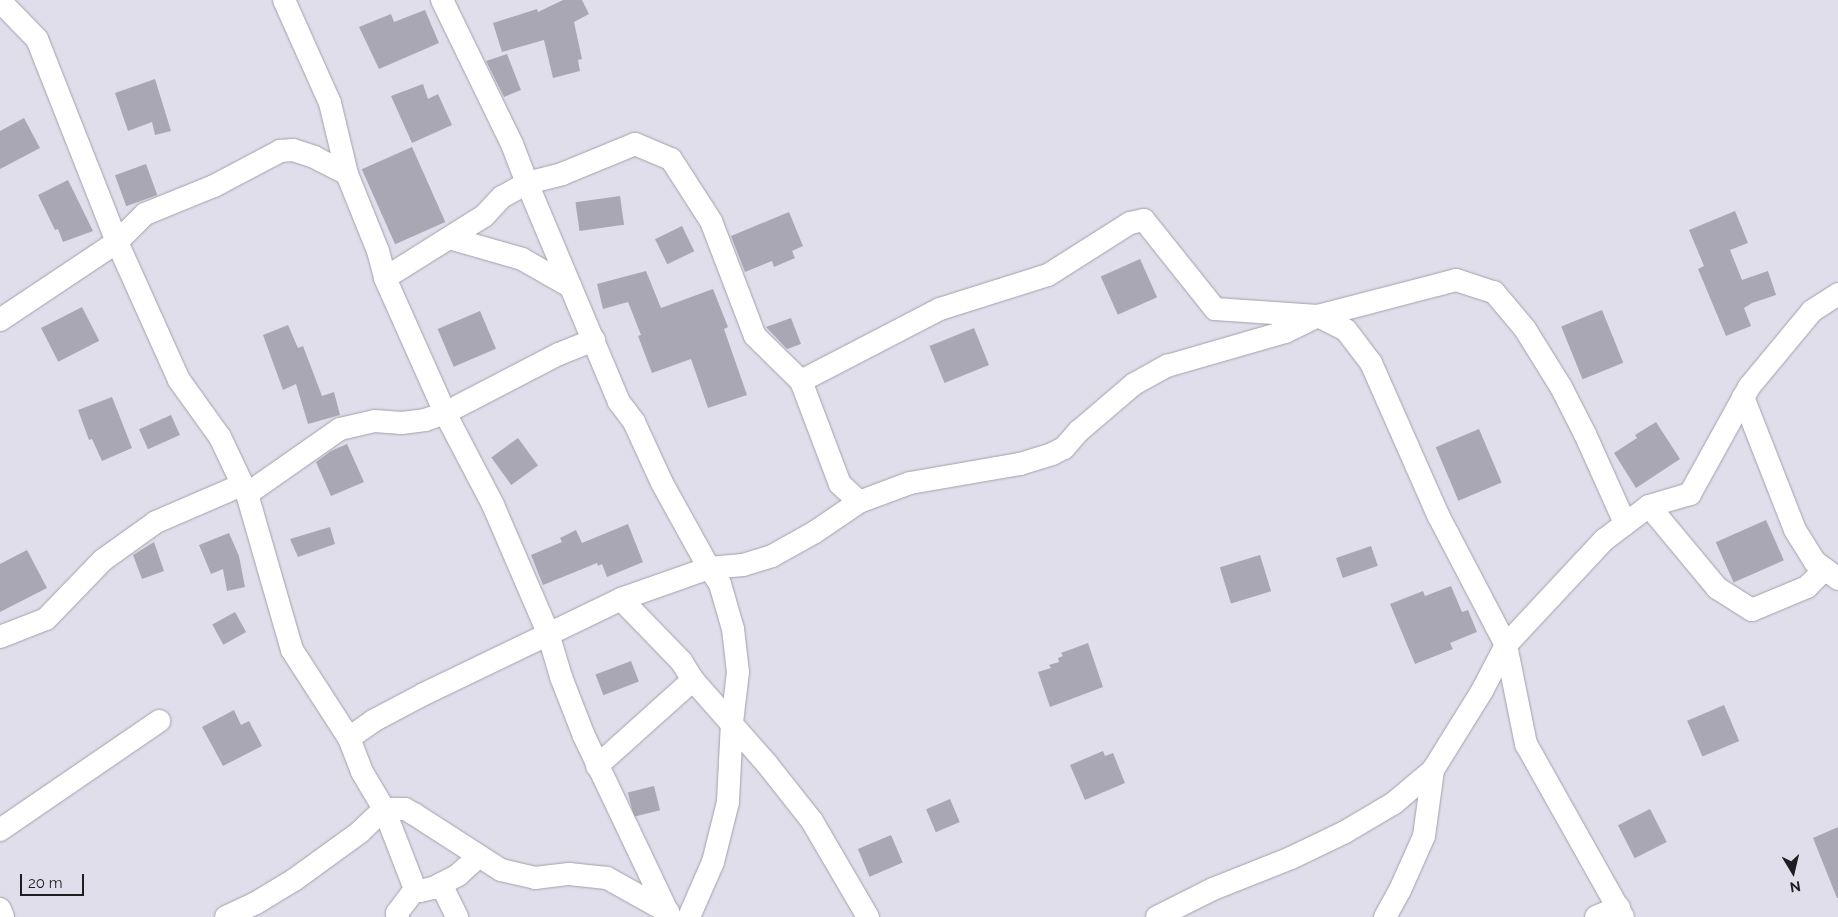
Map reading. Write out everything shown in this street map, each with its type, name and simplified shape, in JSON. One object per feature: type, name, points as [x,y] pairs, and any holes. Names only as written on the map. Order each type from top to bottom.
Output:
[{"type":"street","points":[[284,0],[330,103],[347,174],[378,252],[385,278],[445,413],[493,505],[548,633],[560,677],[597,766],[675,915]]},
{"type":"street","points":[[442,0],[512,144],[560,267],[572,288],[619,402],[634,422],[662,483],[709,568],[720,584],[733,629],[738,672],[732,722],[728,802],[713,862],[675,915]]},
{"type":"street","points":[[0,1],[37,39],[117,242],[179,380],[220,437],[244,490],[292,650],[349,738],[362,772],[384,809],[402,851],[415,890]]},
{"type":"street","points":[[385,278],[484,216],[502,198],[526,183],[562,174],[635,144],[671,159],[710,221],[755,336],[801,381],[840,484],[859,502]]},
{"type":"street","points":[[0,320],[117,242],[145,214],[214,186],[280,151],[293,150],[314,157],[347,174]]},
{"type":"street","points":[[801,381],[940,309],[1048,274],[1130,222],[1144,220],[1215,309],[1318,316],[1346,330],[1371,363],[1438,515],[1506,645],[1526,744],[1621,912],[1596,917]]},
{"type":"street","points":[[448,238],[522,259],[572,288]]},
{"type":"street","points":[[349,738],[373,720],[621,599],[709,568],[743,565],[772,556],[815,532],[859,502],[910,483],[1020,464],[1052,454],[1064,448],[1078,431],[1134,384],[1167,366],[1286,332],[1318,316],[1456,280],[1494,292],[1525,329],[1586,434],[1625,523]]},
{"type":"street","points":[[1157,917],[1212,889],[1290,858],[1345,832],[1394,803],[1433,770],[1482,691],[1506,645],[1604,540],[1649,506],[1690,494],[1749,387],[1812,311],[1838,294]]},
{"type":"street","points":[[0,637],[46,619],[103,560],[156,522],[244,490],[340,429],[374,421],[402,423],[425,420],[445,413],[559,354],[594,340]]},
{"type":"street","points":[[1649,506],[1717,588],[1752,610],[1807,587],[1831,574],[1815,562],[1795,530],[1743,397]]},
{"type":"street","points":[[621,599],[681,661],[693,680],[732,722],[812,821],[866,916]]},
{"type":"street","points":[[597,766],[693,680]]},
{"type":"street","points":[[0,830],[159,721]]},
{"type":"street","points":[[1386,917],[1424,836],[1433,770]]},
{"type":"street","points":[[226,917],[256,903],[294,880],[360,832],[384,809],[405,810],[414,814],[478,857],[501,870],[535,878],[569,874],[608,878],[675,915]]},
{"type":"street","points":[[415,890],[420,891],[441,884],[458,875],[478,857]]},
{"type":"street","points":[[441,884],[457,917]]},
{"type":"street","points":[[398,917],[397,913],[415,890]]},
{"type":"street","points":[[0,909],[3,917]]},
{"type":"building","points":[[563,0],[582,0],[589,14],[574,22],[582,59],[578,60],[580,71],[553,78],[544,40],[502,52],[493,23],[537,9],[538,12]]},
{"type":"building","points":[[425,10],[439,43],[379,69],[359,27],[391,14],[394,22]]},
{"type":"building","points":[[507,54],[521,90],[504,97],[486,61]]},
{"type":"building","points":[[155,79],[171,131],[155,135],[152,122],[128,131],[115,93]]},
{"type":"building","points":[[423,84],[428,99],[438,94],[452,125],[412,143],[391,96]]},
{"type":"building","points":[[24,118],[40,148],[0,169],[0,131]]},
{"type":"building","points":[[412,147],[445,222],[395,244],[362,169]]},
{"type":"building","points":[[146,164],[157,195],[126,206],[115,175]]},
{"type":"building","points":[[68,180],[93,231],[63,242],[58,229],[55,230],[38,195]]},
{"type":"building","points":[[620,196],[624,225],[579,231],[575,202]]},
{"type":"building","points":[[1735,211],[1748,243],[1730,250],[1742,280],[1768,271],[1776,295],[1752,303],[1744,308],[1751,326],[1726,336],[1698,269],[1704,266],[1689,230]]},
{"type":"building","points":[[789,212],[803,246],[792,251],[795,258],[774,267],[772,261],[745,272],[731,236]]},
{"type":"building","points":[[682,226],[694,251],[667,264],[655,239]]},
{"type":"building","points":[[1140,259],[1157,297],[1118,315],[1101,276]]},
{"type":"building","points":[[646,271],[661,308],[713,289],[728,327],[724,329],[747,395],[708,408],[691,359],[652,373],[638,336],[641,335],[628,302],[603,309],[597,284]]},
{"type":"building","points":[[82,307],[99,341],[58,362],[41,328]]},
{"type":"building","points":[[1602,310],[1623,363],[1583,379],[1561,326]]},
{"type":"building","points":[[480,311],[496,349],[454,367],[438,329]]},
{"type":"building","points":[[791,318],[801,344],[787,349],[766,327]]},
{"type":"building","points":[[288,325],[298,348],[303,346],[322,396],[334,392],[340,415],[308,424],[296,384],[283,390],[263,335]]},
{"type":"building","points":[[974,328],[989,365],[944,383],[929,346]]},
{"type":"building","points":[[112,397],[132,448],[102,461],[92,439],[89,440],[78,410]]},
{"type":"building","points":[[171,415],[180,435],[148,449],[139,429]]},
{"type":"building","points":[[1656,422],[1680,459],[1636,488],[1614,453],[1637,438],[1635,435]]},
{"type":"building","points":[[1479,429],[1502,482],[1458,501],[1436,447]]},
{"type":"building","points":[[518,438],[538,466],[511,485],[491,457]]},
{"type":"building","points":[[347,444],[364,482],[331,496],[316,462],[331,451]]},
{"type":"building","points":[[1766,520],[1784,560],[1734,583],[1716,542]]},
{"type":"building","points":[[628,524],[643,562],[607,577],[602,564],[598,566],[597,563],[543,585],[531,555],[562,542],[560,538],[576,530],[582,543]]},
{"type":"building","points":[[330,527],[335,544],[298,557],[290,539]]},
{"type":"building","points":[[229,533],[239,556],[245,587],[227,591],[223,569],[211,574],[199,545]]},
{"type":"building","points":[[154,542],[164,571],[142,579],[133,555]]},
{"type":"building","points":[[1371,546],[1378,566],[1343,578],[1336,558]]},
{"type":"building","points":[[27,550],[47,588],[0,612],[0,564]]},
{"type":"building","points":[[1260,555],[1271,591],[1231,604],[1220,567]]},
{"type":"building","points":[[1451,586],[1462,612],[1468,610],[1477,632],[1450,643],[1453,649],[1415,664],[1390,604],[1423,591],[1425,596]]},
{"type":"building","points":[[235,612],[246,632],[223,645],[212,625]]},
{"type":"building","points":[[1088,643],[1103,687],[1050,707],[1038,672],[1051,668],[1049,665],[1059,662],[1058,658],[1063,656],[1061,653]]},
{"type":"building","points":[[631,661],[639,682],[603,695],[596,675]]},
{"type":"building","points":[[1724,705],[1739,741],[1702,757],[1687,721]]},
{"type":"building","points":[[234,710],[241,725],[249,721],[262,746],[223,766],[202,727]]},
{"type":"building","points":[[1103,751],[1105,756],[1113,753],[1125,783],[1085,800],[1070,765]]},
{"type":"building","points":[[654,786],[660,810],[634,817],[628,793]]},
{"type":"building","points":[[950,799],[960,822],[936,832],[926,809]]},
{"type":"building","points":[[1650,809],[1667,842],[1635,858],[1618,825]]},
{"type":"building","points":[[1838,827],[1838,898],[1837,898],[1813,838]]},
{"type":"building","points":[[891,835],[903,863],[870,877],[858,849]]}]
